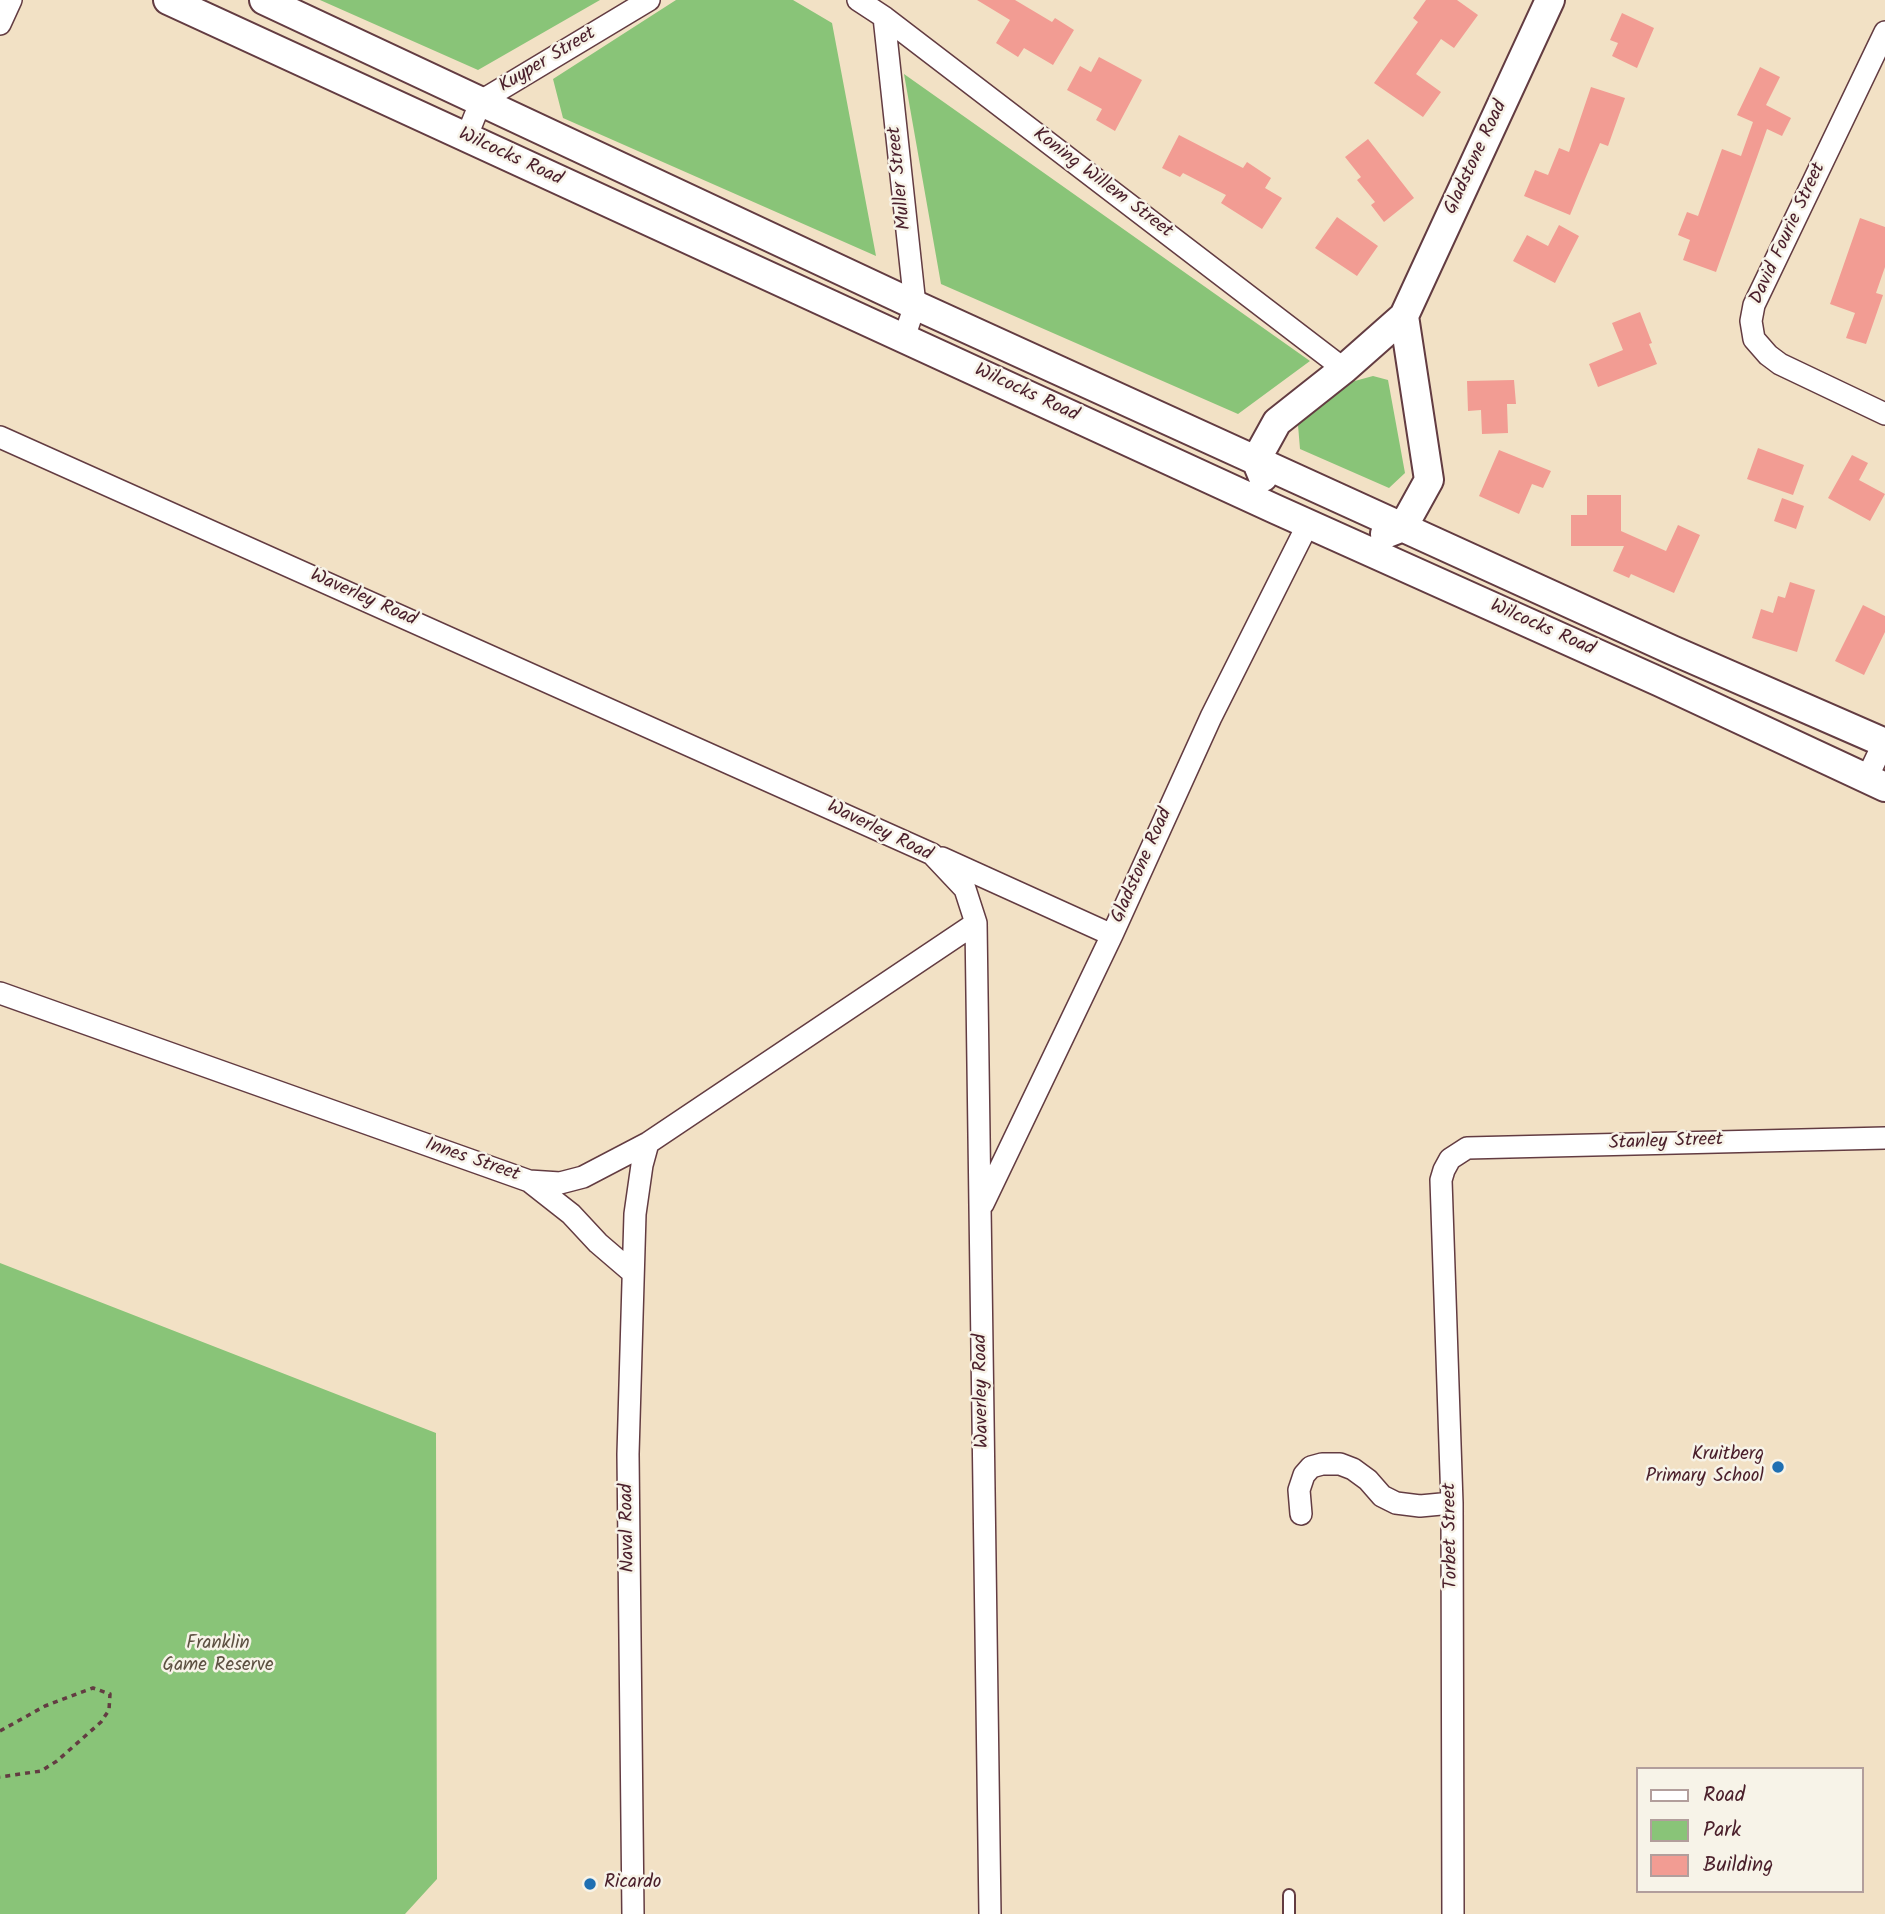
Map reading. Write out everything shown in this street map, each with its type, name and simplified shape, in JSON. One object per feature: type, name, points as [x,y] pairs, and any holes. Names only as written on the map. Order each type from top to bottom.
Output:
[{"type":"street","points":[[0,23],[11,0]]},
{"type":"street","name":"Wilcocks Road","points":[[168,0],[1876,782]]},
{"type":"street","name":"Wilcocks Road","points":[[264,0],[915,304],[1672,650],[1884,742]]},
{"type":"street","name":"Kuyper Street","points":[[466,138],[481,101],[649,0]]},
{"type":"street","name":"Koning Willem Street","points":[[858,0],[884,17],[1344,369]]},
{"type":"street","name":"Gladstone Road","points":[[1256,460],[1277,422],[1344,369],[1404,316],[1550,0]]},
{"type":"street","name":"Muller Street","points":[[884,17],[915,304],[904,338]]},
{"type":"street","name":"David Fourie Street","points":[[1885,32],[1754,305],[1751,321],[1754,339],[1780,364],[1885,414]]},
{"type":"street","points":[[1356,545],[1403,527],[1429,480],[1404,316]]},
{"type":"street","name":"Waverley Road","points":[[0,437],[932,854],[965,889],[976,923],[990,1914]]},
{"type":"street","points":[[1256,460],[1275,509]]},
{"type":"street","name":"Gladstone Road","points":[[981,1209],[1112,935],[1211,717],[1308,524]]},
{"type":"street","points":[[1660,682],[1672,650]]},
{"type":"street","points":[[1876,782],[1884,742]]},
{"type":"street","points":[[932,854],[1112,935]]},
{"type":"street","name":"Innes Street","points":[[0,993],[529,1181],[560,1183],[583,1177],[648,1143],[976,923]]},
{"type":"street","name":"Stanley Street","points":[[1450,1159],[1467,1148],[1884,1135]]},
{"type":"street","name":"Naval Road","points":[[633,1914],[628,1454],[635,1214],[648,1143]]},
{"type":"street","name":"Torbet Street","points":[[1450,1159],[1441,1180],[1452,1503],[1453,1914]]},
{"type":"street","points":[[529,1181],[571,1214],[598,1243],[633,1273]]},
{"type":"street","points":[[1301,1514],[1299,1490],[1304,1475],[1311,1467],[1322,1464],[1340,1464],[1353,1468],[1368,1479],[1382,1496],[1396,1503],[1420,1506],[1452,1503]]},
{"type":"lane","points":[[1289,1895],[1289,1914]]},
{"type":"path","points":[[0,1731],[45,1706],[93,1688],[110,1694],[109,1710],[101,1722],[57,1761],[41,1771],[0,1777]]},
{"type":"green space","points":[[320,0],[600,0],[478,70]]},
{"type":"green space","points":[[676,0],[793,0],[832,23],[876,256],[563,118],[553,79]]},
{"type":"green space","points":[[904,74],[1310,361],[1238,414],[941,284]]},
{"type":"green space","points":[[1373,376],[1388,380],[1405,473],[1389,488],[1300,449],[1298,425],[1351,382]]},
{"type":"green space","name":"Franklin Game Reserve","points":[[0,1263],[436,1433],[437,1879],[405,1914],[0,1914]]},
{"type":"building","points":[[977,0],[1015,0],[1052,22],[1055,18],[1074,30],[1053,65],[1024,48],[1018,57],[996,43],[1010,20]]},
{"type":"building","points":[[1426,0],[1457,0],[1478,15],[1454,48],[1441,39],[1416,74],[1441,92],[1423,117],[1374,83],[1418,22],[1413,18]]},
{"type":"building","points":[[1622,13],[1654,28],[1637,68],[1612,56],[1618,43],[1610,40]]},
{"type":"building","points":[[1099,57],[1142,80],[1115,131],[1096,120],[1102,109],[1067,90],[1080,66],[1091,72]]},
{"type":"building","points":[[1760,67],[1780,77],[1766,105],[1791,118],[1782,136],[1767,129],[1716,272],[1683,260],[1690,240],[1678,235],[1687,212],[1698,216],[1722,149],[1741,156],[1753,122],[1737,115]]},
{"type":"building","points":[[1591,87],[1625,98],[1608,146],[1600,143],[1570,215],[1524,196],[1535,170],[1548,175],[1559,148],[1569,152]]},
{"type":"building","points":[[1179,135],[1243,168],[1247,162],[1271,178],[1265,188],[1282,198],[1262,229],[1221,203],[1226,195],[1183,173],[1180,177],[1162,168]]},
{"type":"building","points":[[1368,139],[1414,198],[1384,222],[1371,205],[1375,202],[1357,180],[1361,177],[1345,157]]},
{"type":"building","points":[[1337,217],[1378,246],[1357,276],[1315,248]]},
{"type":"building","points":[[1860,218],[1885,227],[1885,267],[1876,293],[1883,295],[1866,344],[1846,338],[1855,313],[1830,304]]},
{"type":"building","points":[[1559,225],[1579,236],[1555,283],[1513,261],[1527,235],[1548,246]]},
{"type":"building","points":[[1640,312],[1657,364],[1598,387],[1589,364],[1623,350],[1612,323]]},
{"type":"building","points":[[1514,380],[1516,404],[1507,404],[1508,433],[1482,434],[1481,410],[1468,411],[1467,381]]},
{"type":"building","points":[[1758,448],[1804,465],[1793,495],[1747,479]]},
{"type":"building","points":[[1499,450],[1551,471],[1543,488],[1532,484],[1519,514],[1479,496]]},
{"type":"building","points":[[1852,455],[1868,463],[1859,480],[1885,494],[1870,521],[1828,498]]},
{"type":"building","points":[[1587,495],[1621,495],[1621,531],[1666,551],[1678,525],[1700,535],[1674,593],[1631,574],[1629,578],[1613,571],[1624,546],[1571,546],[1571,515],[1587,515]]},
{"type":"building","points":[[1782,498],[1804,506],[1796,529],[1774,521]]},
{"type":"building","points":[[1790,582],[1815,590],[1797,652],[1752,638],[1761,609],[1773,613],[1778,596],[1785,598]]},
{"type":"building","points":[[1863,605],[1885,616],[1885,632],[1864,675],[1835,661]]},
{"type":"place","name":"Kruitberg Primary School","points":[[1778,1467]]},
{"type":"place","name":"Ricardo","points":[[590,1884]]}]
